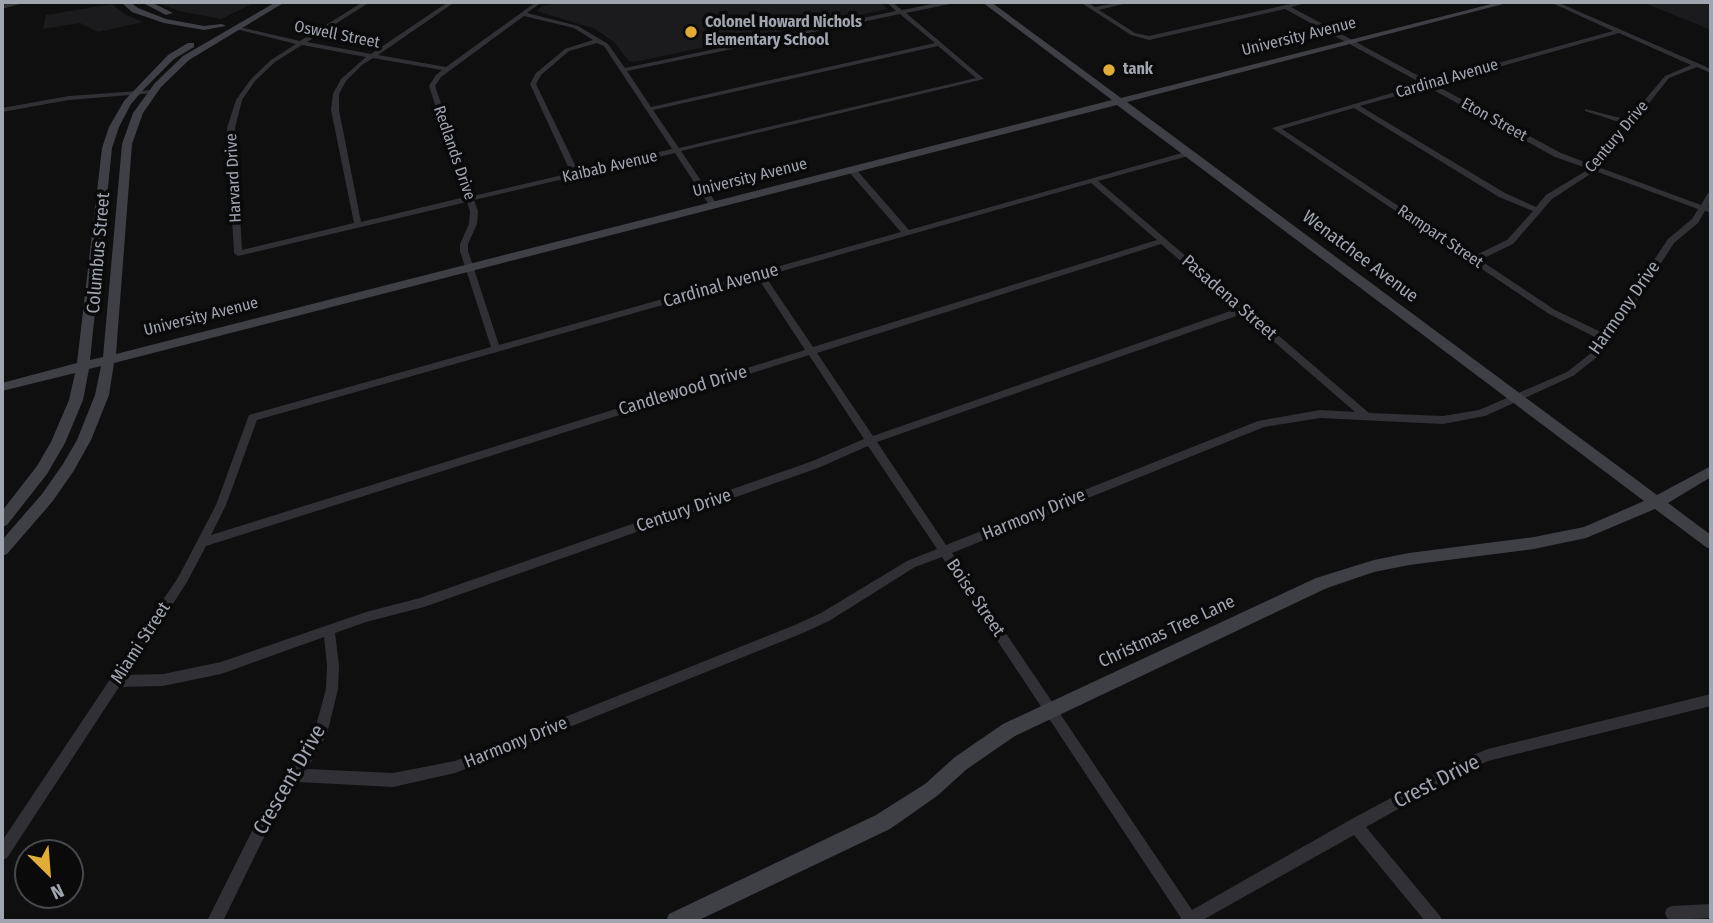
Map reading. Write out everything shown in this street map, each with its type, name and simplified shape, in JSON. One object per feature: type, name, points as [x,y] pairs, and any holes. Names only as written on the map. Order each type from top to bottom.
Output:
[{"type":"street","points":[[2,7],[24,2]]},
{"type":"street","name":"Oswell Street","points":[[125,2],[135,10],[164,21],[204,28],[222,26]]},
{"type":"street","name":"Oswell Street","points":[[145,2],[171,14],[222,26],[447,69]]},
{"type":"street","name":"Columbus Street","points":[[2,521],[35,479],[58,443],[76,400],[83,365],[107,148],[114,127],[135,93],[171,57],[266,2]]},
{"type":"street","name":"Columbus Street","points":[[2,550],[47,498],[84,440],[102,395],[109,358],[127,144],[138,113],[152,92],[186,58],[281,2]]},
{"type":"street","name":"Harvard Drive","points":[[238,253],[231,128],[234,110],[253,80],[273,61],[367,2]]},
{"type":"street","points":[[358,225],[334,103],[343,80],[372,55],[452,2]]},
{"type":"street","points":[[447,69],[538,2]]},
{"type":"street","points":[[889,2],[940,44]]},
{"type":"street","points":[[624,69],[950,2]]},
{"type":"street","name":"Wenatchee Avenue","points":[[986,2],[1711,543]]},
{"type":"street","points":[[1083,2],[1133,34],[1154,38],[1306,2]]},
{"type":"street","points":[[1094,9],[1128,2]]},
{"type":"street","name":"University Avenue","points":[[2,387],[1507,2]]},
{"type":"street","points":[[1553,2],[1711,71]]},
{"type":"street","name":"Eton Street","points":[[1286,6],[1558,155],[1592,170],[1707,209]]},
{"type":"street","points":[[522,14],[566,24],[600,40],[624,69],[714,206]]},
{"type":"street","name":"Cardinal Avenue","points":[[1276,128],[1619,31]]},
{"type":"street","points":[[576,175],[533,84],[538,74],[565,52],[600,40]]},
{"type":"street","points":[[649,108],[940,44]]},
{"type":"street","name":"Kaibab Avenue","points":[[238,253],[981,79],[940,44]]},
{"type":"street","name":"Century Drive","points":[[1473,260],[1510,242],[1549,197],[1592,170],[1667,77],[1696,65]]},
{"type":"street","name":"Redlands Drive","points":[[447,69],[434,81],[432,91],[471,199],[475,217],[464,244],[496,349]]},
{"type":"street","points":[[2,110],[69,98],[152,92]]},
{"type":"street","points":[[1355,106],[1502,195],[1537,210]]},
{"type":"street","points":[[1587,110],[1630,123]]},
{"type":"street","name":"Rampart Street","points":[[1276,128],[1552,312],[1608,339]]},
{"type":"street","name":"Cardinal Avenue","points":[[253,418],[1189,153]]},
{"type":"street","points":[[852,170],[907,233]]},
{"type":"street","name":"Pasadena Street","points":[[1092,180],[1366,416]]},
{"type":"street","name":"Harmony Drive","points":[[295,775],[393,780],[455,767],[799,629],[848,603],[889,576],[943,551],[1262,425],[1320,414],[1422,420],[1481,413],[1570,374],[1591,358],[1608,339],[1671,241],[1707,209],[1711,195]]},
{"type":"street","name":"Candlewood Drive","points":[[203,542],[1163,241]]},
{"type":"street","name":"Boise Street","points":[[760,275],[1189,921]]},
{"type":"street","name":"Century Drive","points":[[116,681],[163,680],[192,675],[420,603],[814,466],[869,441],[1243,310]]},
{"type":"street","name":"Miami Street","points":[[2,853],[116,681],[203,542],[233,478],[253,418]]},
{"type":"street","name":"Christmas Tree Lane","points":[[676,921],[883,822],[931,790],[985,745],[1049,710],[1348,573],[1409,559],[1561,538],[1615,522],[1711,471]]},
{"type":"street","name":"Crescent Drive","points":[[215,921],[267,816],[310,753],[328,712],[333,665],[329,631]]},
{"type":"street","name":"Crest Drive","points":[[1189,921],[1445,774],[1488,755],[1711,700]]},
{"type":"street","points":[[1355,825],[1435,921]]},
{"type":"street","points":[[1671,913],[1711,911]]},
{"type":"shaded area","points":[[155,2],[256,2],[221,19],[179,11]]},
{"type":"shaded area","name":"Colonel Howard Nichols Elementary School","points":[[566,2],[880,2],[888,9],[634,62],[629,61],[614,42],[595,29],[537,11],[542,6]]},
{"type":"shaded area","points":[[1642,2],[1711,2],[1711,30]]},
{"type":"shaded area","points":[[112,4],[124,14],[143,22],[98,32],[80,23],[43,29],[46,15]]},
{"type":"place","name":"Colonel Howard Nichols Elementary School","points":[[691,32]]},
{"type":"place","name":"tank","points":[[1109,70]]}]
